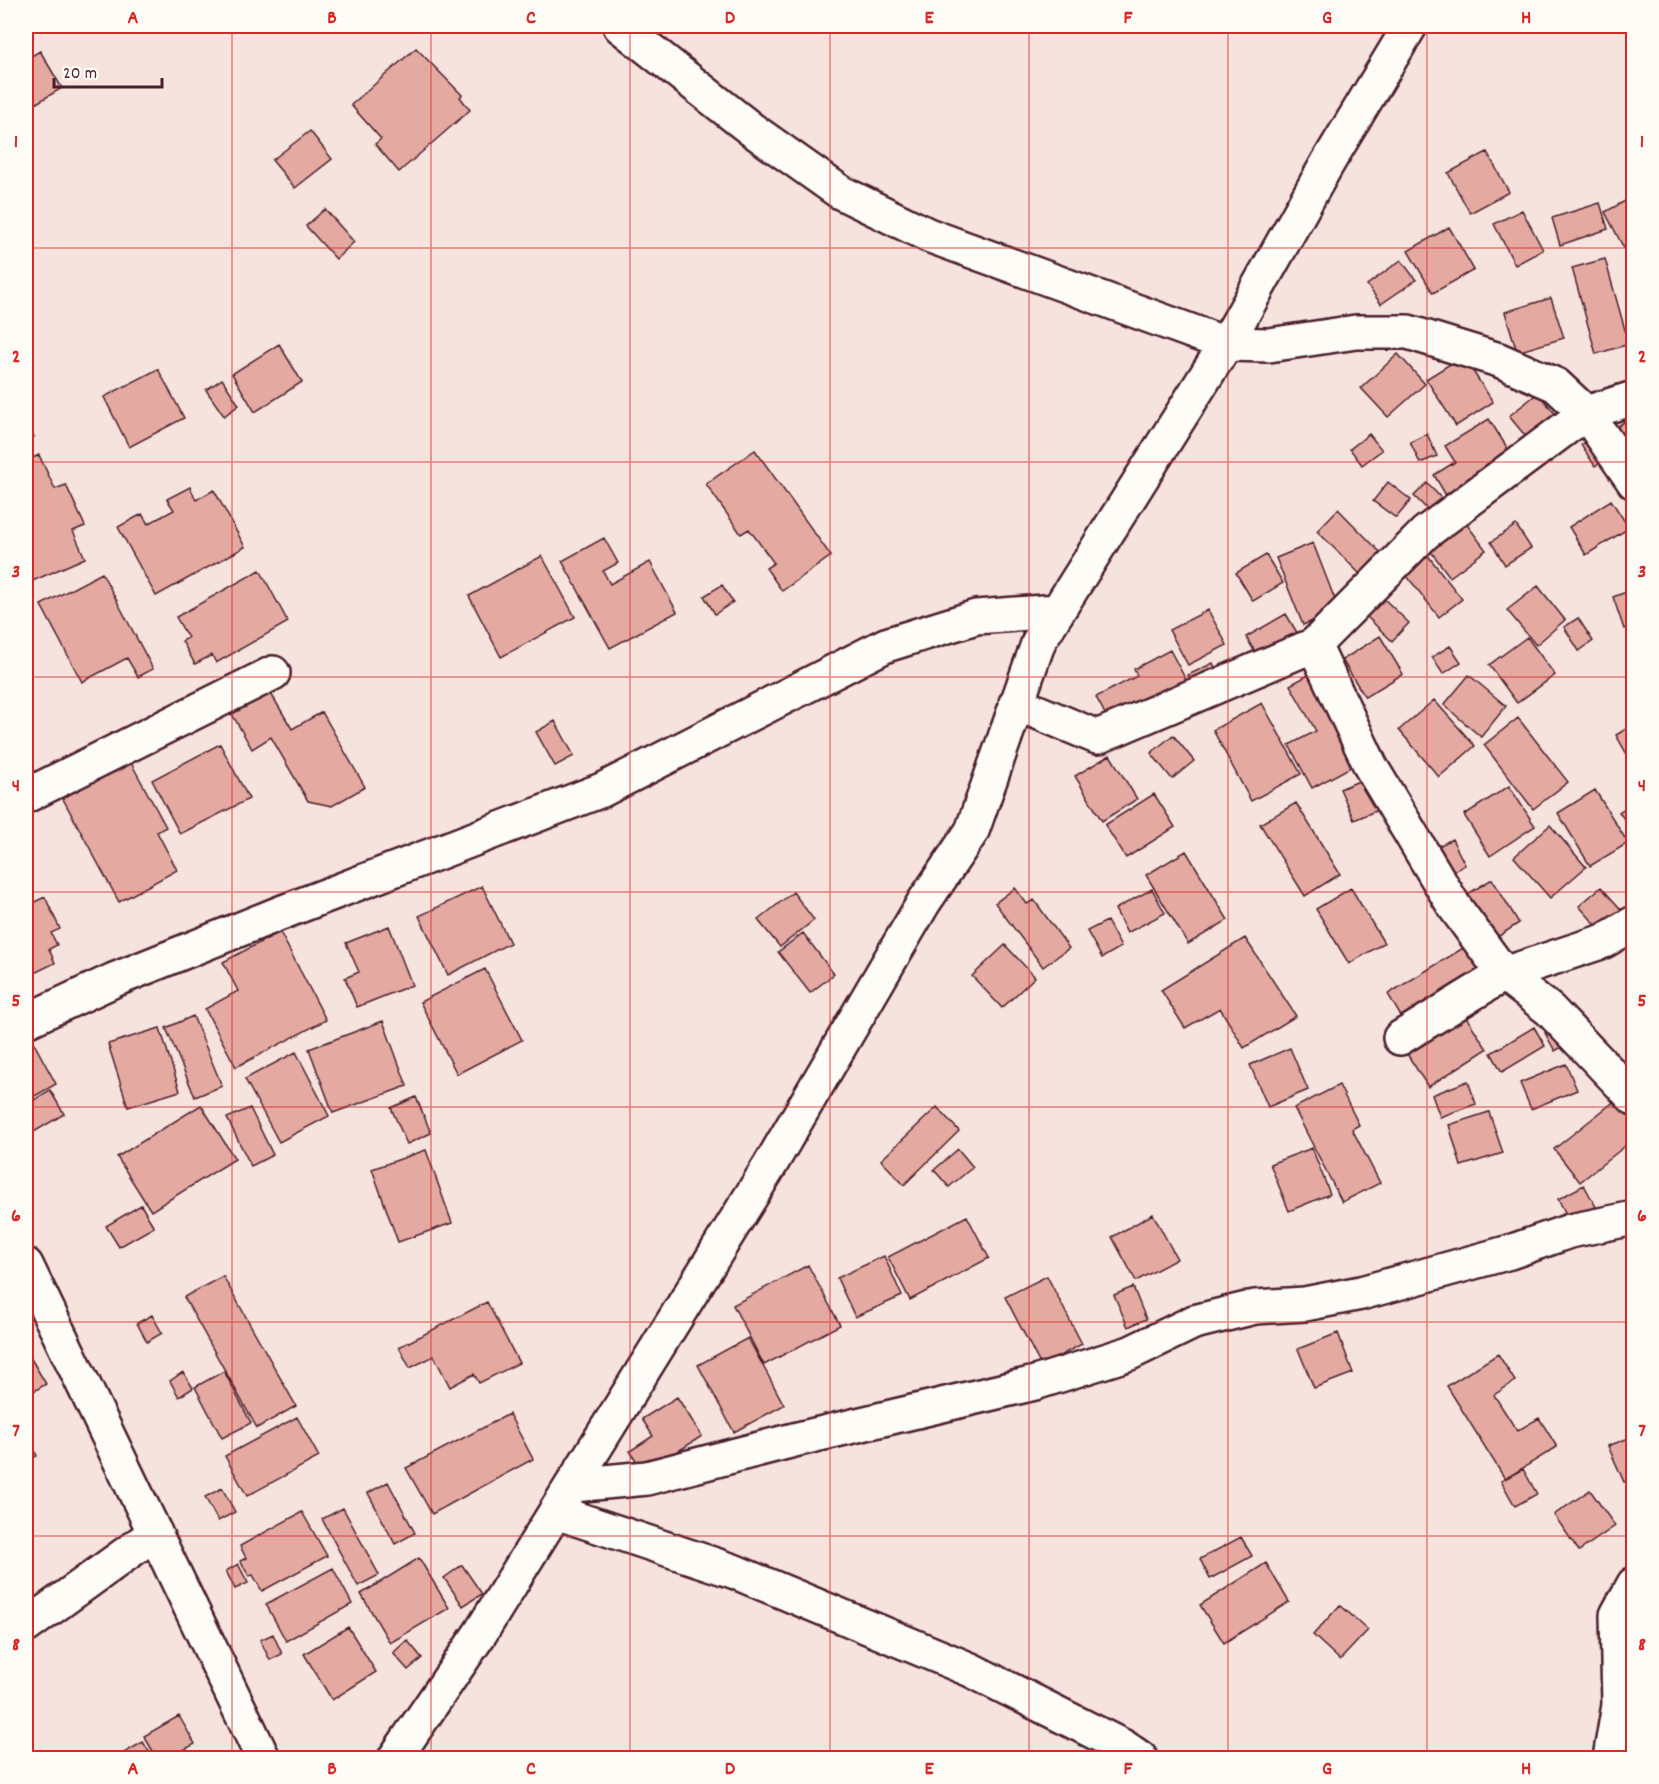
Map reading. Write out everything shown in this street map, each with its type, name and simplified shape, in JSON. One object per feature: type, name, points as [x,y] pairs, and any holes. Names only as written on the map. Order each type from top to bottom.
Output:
[{"type":"street","points":[[620,26],[751,129],[840,192],[928,236],[1226,344],[1269,345],[1356,332],[1408,332],[1499,360],[1556,385],[1586,413],[1634,482]]},
{"type":"street","points":[[395,1758],[482,1632],[769,1167],[924,902],[972,831],[1039,641],[1226,344],[1327,164],[1410,26]]},
{"type":"street","points":[[1016,703],[1097,736],[1314,645],[1425,533],[1586,413],[1634,398]]},
{"type":"street","points":[[26,1021],[114,980],[267,918],[602,790],[886,645],[976,617],[1057,611]]},
{"type":"street","points":[[1314,645],[1371,767],[1454,906],[1504,974],[1550,1010],[1634,1098]]},
{"type":"street","points":[[26,796],[273,673]]},
{"type":"street","points":[[1400,1038],[1504,974],[1604,941],[1634,923]]},
{"type":"street","points":[[573,1485],[647,1478],[794,1440],[1035,1383],[1130,1353],[1194,1322],[1255,1306],[1305,1304],[1361,1293],[1510,1252],[1570,1231],[1634,1218]]},
{"type":"street","points":[[28,1276],[155,1533],[256,1755]]},
{"type":"street","points":[[556,1512],[733,1571],[971,1670],[1124,1747],[1140,1758]]},
{"type":"street","points":[[26,1626],[155,1533]]},
{"type":"street","points":[[1610,1758],[1619,1705],[1617,1615],[1634,1584]]},
{"type":"building","points":[[416,48],[462,95],[460,97],[470,110],[399,172],[375,144],[381,139],[351,105]]},
{"type":"building","points":[[40,51],[62,88],[30,107],[26,100],[26,59]]},
{"type":"building","points":[[310,131],[332,159],[295,188],[272,160]]},
{"type":"building","points":[[1487,152],[1509,192],[1470,213],[1448,173]]},
{"type":"building","points":[[1634,196],[1634,253],[1628,256],[1605,212]]},
{"type":"building","points":[[1600,203],[1608,229],[1560,245],[1552,218]]},
{"type":"building","points":[[325,209],[354,242],[336,259],[306,226]]},
{"type":"building","points":[[1522,210],[1543,250],[1515,265],[1494,224]]},
{"type":"building","points":[[1449,227],[1474,270],[1433,293],[1408,251]]},
{"type":"building","points":[[1605,259],[1629,344],[1596,354],[1572,268]]},
{"type":"building","points":[[1401,260],[1416,280],[1381,304],[1367,285]]},
{"type":"building","points":[[1551,298],[1564,338],[1517,352],[1505,312]]},
{"type":"building","points":[[279,344],[302,382],[255,412],[232,374]]},
{"type":"building","points":[[1398,354],[1425,384],[1388,417],[1361,388]]},
{"type":"building","points":[[1463,356],[1493,402],[1456,426],[1426,379]]},
{"type":"building","points":[[158,369],[184,418],[129,447],[104,397]]},
{"type":"building","points":[[222,379],[239,405],[224,416],[206,390]]},
{"type":"building","points":[[1538,393],[1561,421],[1532,444],[1509,416]]},
{"type":"building","points":[[1634,416],[1634,453],[1613,429]]},
{"type":"building","points":[[26,418],[34,437],[26,441]]},
{"type":"building","points":[[1489,419],[1513,457],[1447,497],[1434,475],[1455,462],[1445,446]]},
{"type":"building","points":[[1369,434],[1382,450],[1362,465],[1350,449]]},
{"type":"building","points":[[1427,434],[1437,456],[1420,463],[1410,442]]},
{"type":"building","points":[[1596,435],[1610,456],[1595,466],[1581,445]]},
{"type":"building","points":[[755,450],[831,556],[782,591],[766,568],[774,563],[749,529],[741,534],[706,484]]},
{"type":"building","points":[[39,455],[55,489],[66,485],[85,526],[73,531],[85,558],[28,583],[26,576],[26,461]]},
{"type":"building","points":[[1388,482],[1411,500],[1396,518],[1373,501]]},
{"type":"building","points":[[1427,483],[1443,500],[1430,512],[1414,496]]},
{"type":"building","points":[[190,487],[196,500],[214,490],[245,547],[156,596],[118,527],[142,514],[148,524],[174,510],[167,499]]},
{"type":"building","points":[[1611,500],[1629,528],[1586,555],[1569,527]]},
{"type":"building","points":[[1338,509],[1384,556],[1363,577],[1317,531]]},
{"type":"building","points":[[1459,514],[1486,550],[1450,577],[1423,541]]},
{"type":"building","points":[[1516,525],[1531,548],[1505,565],[1491,542]]},
{"type":"building","points":[[1634,530],[1634,545],[1626,535]]},
{"type":"building","points":[[604,538],[618,563],[603,571],[610,584],[650,562],[677,612],[610,648],[562,561]]},
{"type":"building","points":[[1313,543],[1339,610],[1303,625],[1276,558]]},
{"type":"building","points":[[1422,548],[1462,599],[1439,617],[1399,566]]},
{"type":"building","points":[[1266,555],[1283,583],[1253,601],[1236,573]]},
{"type":"building","points":[[542,556],[575,617],[501,657],[469,596]]},
{"type":"building","points":[[260,570],[288,622],[216,663],[212,655],[195,664],[182,641],[188,638],[176,617]]},
{"type":"building","points":[[102,573],[153,669],[138,677],[127,658],[82,682],[41,605]]},
{"type":"building","points":[[722,585],[733,602],[715,614],[704,596]]},
{"type":"building","points":[[1538,586],[1565,620],[1536,645],[1507,610]]},
{"type":"building","points":[[1634,589],[1634,626],[1624,629],[1613,597]]},
{"type":"building","points":[[1381,596],[1409,623],[1392,641],[1364,614]]},
{"type":"building","points":[[1208,610],[1227,645],[1188,665],[1169,630]]},
{"type":"building","points":[[1286,614],[1302,641],[1263,665],[1246,637]]},
{"type":"building","points":[[1578,618],[1593,641],[1579,651],[1564,627]]},
{"type":"building","points":[[1380,636],[1403,674],[1365,697],[1342,660]]},
{"type":"building","points":[[1527,637],[1555,675],[1517,703],[1489,665]]},
{"type":"building","points":[[1450,646],[1461,662],[1443,674],[1432,657]]},
{"type":"building","points":[[1170,650],[1187,682],[1110,723],[1096,697],[1137,676],[1134,669]]},
{"type":"building","points":[[1213,663],[1220,678],[1196,690],[1188,675]]},
{"type":"building","points":[[1314,672],[1362,761],[1312,788],[1289,745],[1316,731],[1290,685]]},
{"type":"building","points":[[1469,675],[1506,706],[1481,737],[1444,705]]},
{"type":"building","points":[[270,692],[292,729],[322,712],[365,787],[332,806],[308,801],[271,737],[252,749],[232,714]]},
{"type":"building","points":[[1434,700],[1475,746],[1439,777],[1399,730]]},
{"type":"building","points":[[1262,703],[1301,774],[1251,801],[1213,730]]},
{"type":"building","points":[[1518,718],[1568,782],[1533,809],[1484,745]]},
{"type":"building","points":[[555,721],[574,756],[555,766],[536,732]]},
{"type":"building","points":[[1634,724],[1634,762],[1632,763],[1616,735]]},
{"type":"building","points":[[1173,735],[1194,761],[1172,779],[1151,753]]},
{"type":"building","points":[[220,744],[249,799],[180,834],[152,780]]},
{"type":"building","points":[[1110,755],[1137,799],[1102,821],[1075,776]]},
{"type":"building","points":[[130,761],[166,827],[157,832],[177,870],[119,902],[62,797]]},
{"type":"building","points":[[1366,778],[1380,809],[1354,820],[1340,789]]},
{"type":"building","points":[[1509,786],[1535,826],[1490,856],[1464,815]]},
{"type":"building","points":[[1595,790],[1628,843],[1590,866],[1558,813]]},
{"type":"building","points":[[1154,794],[1175,827],[1126,858],[1105,825]]},
{"type":"building","points":[[1634,802],[1634,833],[1619,812]]},
{"type":"building","points":[[1296,803],[1340,874],[1305,896],[1260,824]]},
{"type":"building","points":[[1550,825],[1586,867],[1550,898],[1514,857]]},
{"type":"building","points":[[1452,839],[1465,865],[1448,874],[1435,848]]},
{"type":"building","points":[[1186,851],[1228,920],[1188,944],[1146,875]]},
{"type":"building","points":[[1492,879],[1519,923],[1490,942],[1463,897]]},
{"type":"building","points":[[482,886],[510,943],[448,975],[419,916]]},
{"type":"building","points":[[1601,887],[1626,915],[1604,934],[1579,906]]},
{"type":"building","points":[[1015,888],[1027,904],[1034,900],[1069,948],[1043,967],[995,903]]},
{"type":"building","points":[[1351,888],[1384,943],[1349,964],[1316,909]]},
{"type":"building","points":[[1152,889],[1165,913],[1127,933],[1115,909]]},
{"type":"building","points":[[793,892],[814,920],[780,947],[758,920]]},
{"type":"building","points":[[45,897],[60,929],[51,933],[57,945],[49,949],[55,963],[26,977],[26,906]]},
{"type":"building","points":[[1107,921],[1121,947],[1102,958],[1087,931]]},
{"type":"building","points":[[389,926],[412,985],[357,1007],[345,978],[359,972],[346,943]]},
{"type":"building","points":[[280,932],[326,1020],[236,1067],[205,1009],[238,991],[223,962]]},
{"type":"building","points":[[803,933],[834,974],[810,993],[778,952]]},
{"type":"building","points":[[1245,938],[1296,1016],[1244,1048],[1220,1008],[1185,1028],[1161,990]]},
{"type":"building","points":[[1473,942],[1493,974],[1407,1027],[1388,994]]},
{"type":"building","points":[[1005,945],[1035,977],[1002,1008],[972,976]]},
{"type":"building","points":[[485,969],[522,1040],[457,1074],[420,1002]]},
{"type":"building","points":[[1461,1009],[1487,1049],[1428,1087],[1402,1046]]},
{"type":"building","points":[[193,1016],[222,1086],[195,1097],[166,1028]]},
{"type":"building","points":[[383,1021],[407,1086],[333,1113],[309,1049]]},
{"type":"building","points":[[1558,1025],[1569,1043],[1555,1051],[1545,1033]]},
{"type":"building","points":[[1534,1027],[1545,1046],[1502,1072],[1491,1053]]},
{"type":"building","points":[[160,1028],[180,1091],[128,1107],[108,1044]]},
{"type":"building","points":[[30,1036],[56,1084],[26,1101],[26,1038]]},
{"type":"building","points":[[1290,1048],[1308,1090],[1268,1107],[1250,1065]]},
{"type":"building","points":[[296,1052],[329,1116],[279,1142],[245,1079]]},
{"type":"building","points":[[1566,1064],[1577,1090],[1531,1109],[1520,1083]]},
{"type":"building","points":[[1468,1081],[1476,1104],[1440,1117],[1432,1095]]},
{"type":"building","points":[[1339,1085],[1359,1125],[1352,1129],[1380,1183],[1342,1202],[1294,1108]]},
{"type":"building","points":[[50,1090],[64,1114],[34,1132],[26,1118],[26,1105]]},
{"type":"building","points":[[416,1097],[431,1133],[407,1144],[391,1108]]},
{"type":"building","points":[[1616,1100],[1634,1122],[1634,1139],[1580,1182],[1554,1149]]},
{"type":"building","points":[[201,1105],[235,1159],[151,1211],[117,1157]]},
{"type":"building","points":[[937,1107],[959,1131],[904,1185],[881,1160]]},
{"type":"building","points":[[250,1108],[273,1155],[251,1166],[227,1118]]},
{"type":"building","points":[[1489,1112],[1503,1153],[1461,1166],[1449,1125]]},
{"type":"building","points":[[1312,1148],[1330,1194],[1289,1211],[1270,1164]]},
{"type":"building","points":[[958,1149],[973,1167],[949,1187],[934,1170]]},
{"type":"building","points":[[426,1150],[452,1223],[398,1242],[372,1169]]},
{"type":"building","points":[[1584,1185],[1596,1207],[1570,1221],[1558,1199]]},
{"type":"building","points":[[141,1205],[154,1227],[119,1247],[106,1226]]},
{"type":"building","points":[[1153,1214],[1177,1259],[1136,1281],[1112,1237]]},
{"type":"building","points":[[967,1216],[989,1258],[910,1300],[888,1257]]},
{"type":"building","points":[[884,1256],[902,1296],[855,1317],[837,1278]]},
{"type":"building","points":[[808,1265],[840,1325],[764,1365],[733,1305]]},
{"type":"building","points":[[223,1276],[296,1406],[257,1428],[184,1297]]},
{"type":"building","points":[[1047,1276],[1082,1344],[1041,1366],[1005,1297]]},
{"type":"building","points":[[1133,1287],[1146,1319],[1128,1327],[1114,1295]]},
{"type":"building","points":[[487,1302],[519,1363],[479,1383],[474,1374],[450,1387],[434,1356],[410,1368],[399,1347]]},
{"type":"building","points":[[152,1315],[162,1333],[147,1342],[137,1323]]},
{"type":"building","points":[[1338,1333],[1353,1373],[1314,1388],[1298,1349]]},
{"type":"building","points":[[748,1338],[784,1405],[734,1432],[698,1365]]},
{"type":"building","points":[[1498,1354],[1515,1381],[1494,1395],[1517,1431],[1539,1418],[1557,1447],[1505,1479],[1447,1386]]},
{"type":"building","points":[[30,1357],[46,1384],[26,1396],[26,1359]]},
{"type":"building","points":[[224,1371],[251,1423],[222,1438],[195,1387]]},
{"type":"building","points":[[183,1372],[193,1388],[179,1397],[170,1381]]},
{"type":"building","points":[[677,1397],[702,1436],[644,1473],[630,1451],[653,1436],[642,1419]]},
{"type":"building","points":[[509,1414],[533,1459],[432,1514],[406,1468]]},
{"type":"building","points":[[297,1417],[319,1457],[247,1496],[225,1456]]},
{"type":"building","points":[[28,1436],[37,1456],[26,1461],[26,1437]]},
{"type":"building","points":[[1634,1436],[1634,1478],[1624,1482],[1608,1446]]},
{"type":"building","points":[[1523,1469],[1537,1494],[1515,1506],[1501,1481]]},
{"type":"building","points":[[388,1482],[415,1533],[395,1544],[368,1493]]},
{"type":"building","points":[[222,1488],[235,1512],[218,1521],[205,1497]]},
{"type":"building","points":[[1590,1490],[1615,1526],[1579,1551],[1554,1515]]},
{"type":"building","points":[[343,1508],[379,1575],[358,1586],[322,1519]]},
{"type":"building","points":[[302,1512],[327,1556],[262,1591],[253,1575],[249,1576],[240,1561],[246,1558],[240,1546]]},
{"type":"building","points":[[1241,1537],[1252,1556],[1210,1579],[1200,1559]]},
{"type":"building","points":[[419,1558],[449,1608],[390,1643],[361,1594]]},
{"type":"building","points":[[1266,1563],[1289,1602],[1224,1643],[1200,1605]]},
{"type":"building","points":[[238,1564],[248,1583],[235,1589],[226,1571]]},
{"type":"building","points":[[462,1565],[482,1594],[463,1606],[444,1578]]},
{"type":"building","points":[[333,1568],[352,1604],[286,1641],[266,1604]]},
{"type":"building","points":[[1340,1605],[1368,1630],[1340,1660],[1313,1635]]},
{"type":"building","points":[[348,1627],[376,1672],[332,1700],[304,1654]]},
{"type":"building","points":[[273,1634],[282,1654],[270,1660],[260,1640]]},
{"type":"building","points":[[407,1640],[422,1658],[408,1670],[393,1653]]},
{"type":"building","points":[[179,1716],[195,1744],[168,1758],[157,1758],[144,1736]]},
{"type":"building","points":[[143,1742],[153,1758],[115,1758]]}]
